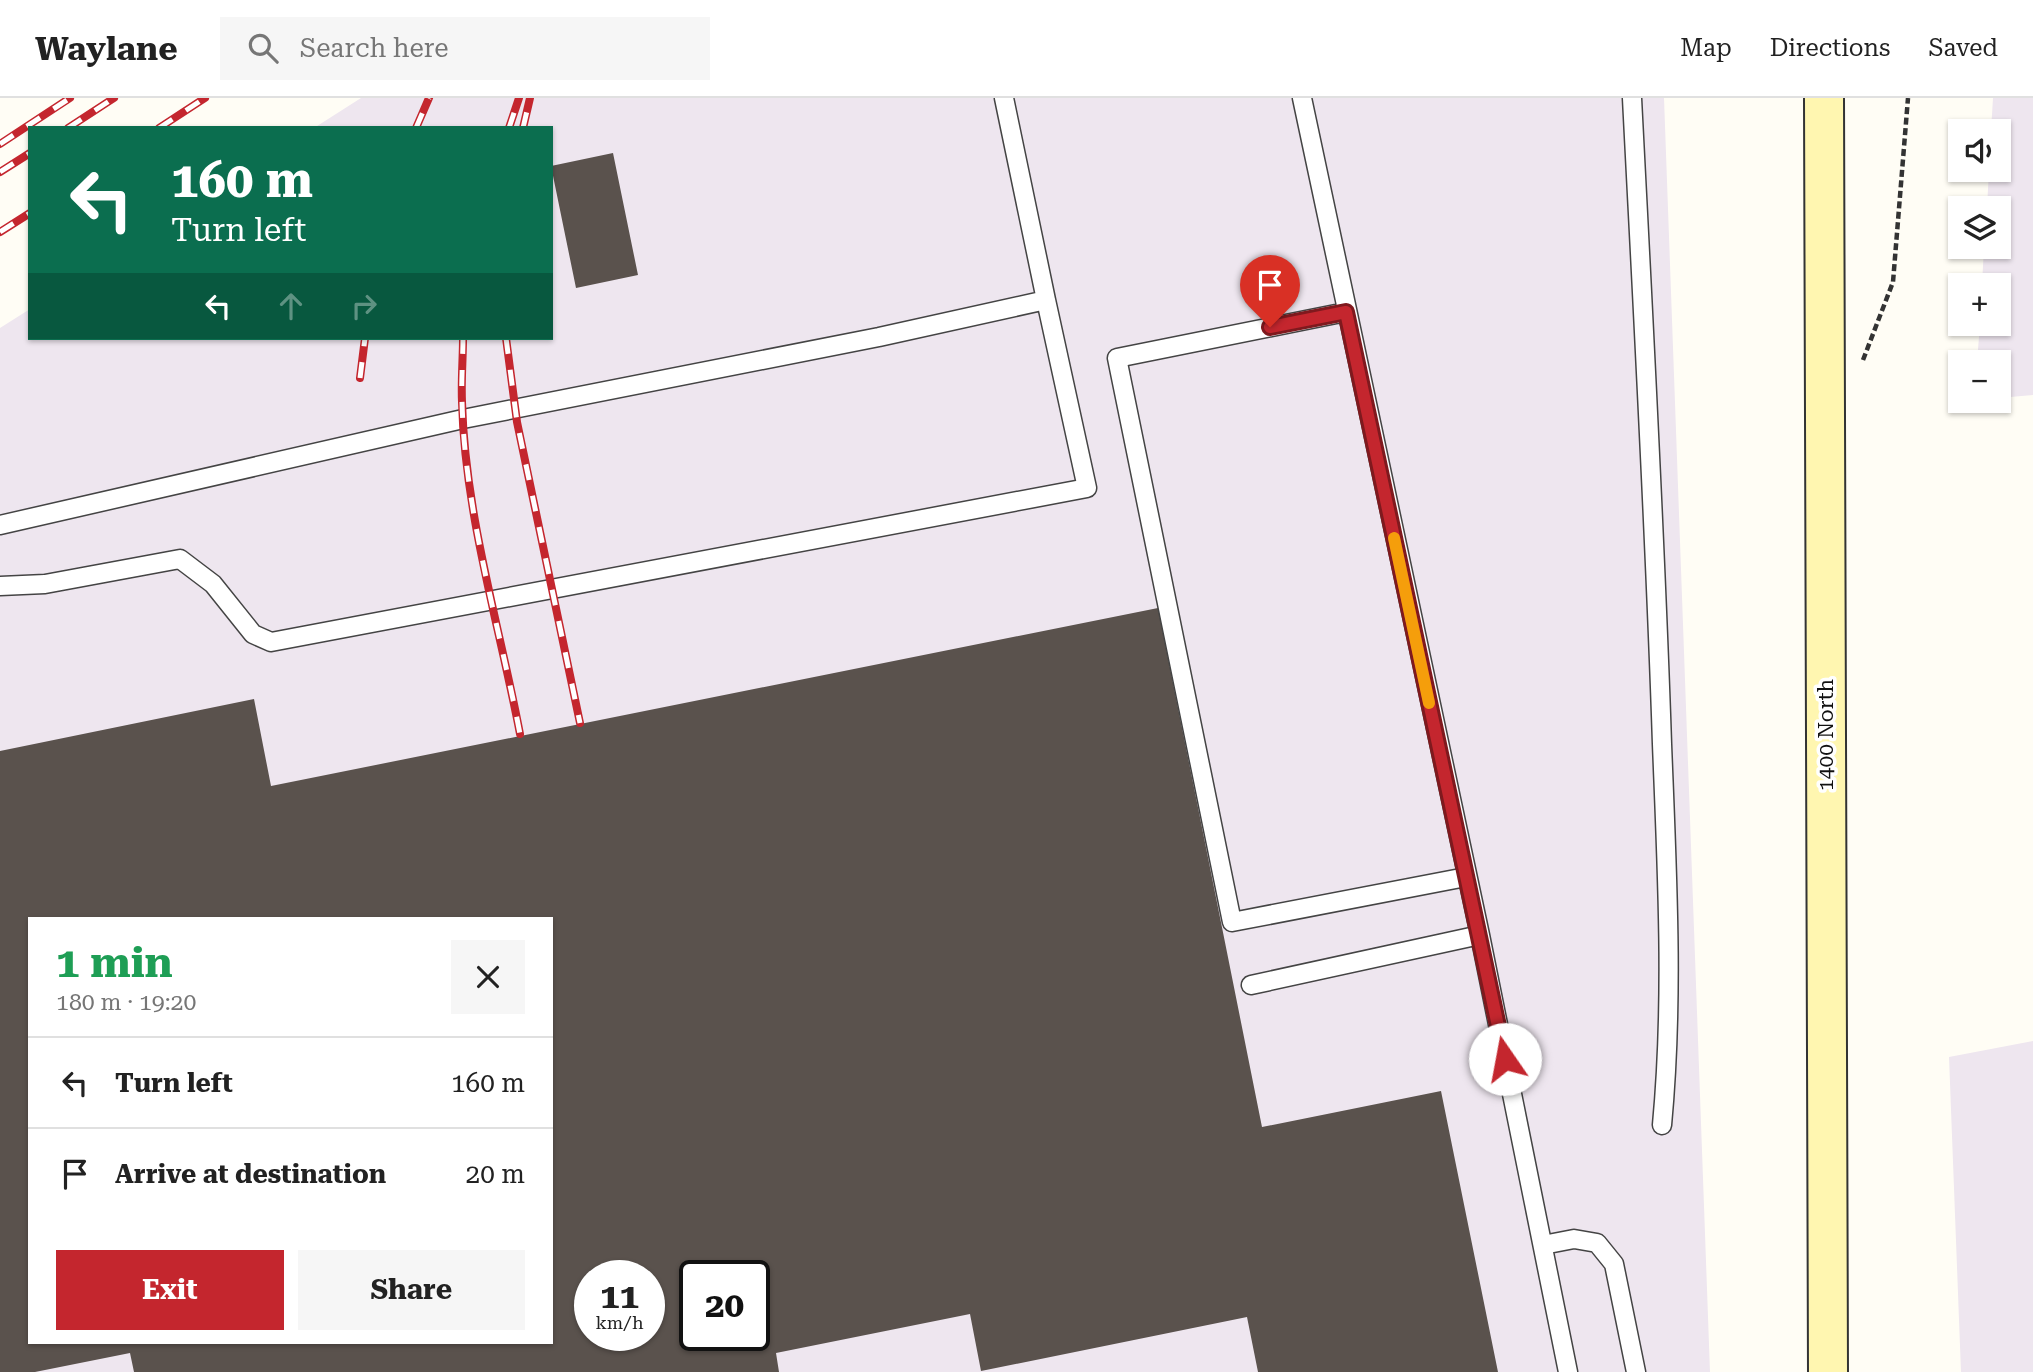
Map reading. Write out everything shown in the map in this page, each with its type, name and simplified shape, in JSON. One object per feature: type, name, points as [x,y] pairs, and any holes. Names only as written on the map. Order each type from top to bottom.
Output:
[{"type":"main road","name":"1400 North","points":[[1824,98],[1829,1372]]},
{"type":"lane","points":[[0,586],[44,584],[180,559],[213,584],[253,634],[271,642],[1087,488],[1004,98]]},
{"type":"lane","points":[[1301,98],[1480,935],[1568,1372]]},
{"type":"lane","points":[[1632,98],[1659,619],[1670,962],[1668,1061],[1662,1125]]},
{"type":"lane","points":[[0,525],[463,419],[865,340],[1046,300]]},
{"type":"lane","points":[[1346,312],[1117,358],[1233,922],[1466,877]]},
{"type":"lane","points":[[1251,985],[1480,935]]},
{"type":"lane","points":[[1543,1245],[1574,1239],[1597,1243],[1614,1264],[1636,1372]]},
{"type":"path","points":[[1859,368],[1893,282],[1908,98]]},
{"type":"shaded area","points":[[361,98],[1664,98],[1710,1372],[0,1372],[0,328],[28,310],[28,340],[553,340],[553,126],[317,126]]},
{"type":"shaded area","points":[[1993,98],[2033,98],[2033,395],[2011,397],[2011,350],[1978,350],[1979,336],[2011,336],[2011,273],[1983,273],[1983,259],[2011,259],[2011,196],[1988,196],[1988,182],[2011,182],[2011,119],[1992,119]]},
{"type":"shaded area","points":[[2033,1041],[2033,1372],[1961,1372],[1949,1057]]},
{"type":"building","points":[[613,153],[638,275],[576,288],[553,166]]},
{"type":"building","points":[[1158,608],[1262,1127],[1441,1091],[1498,1372],[1258,1372],[1247,1317],[981,1371],[970,1314],[776,1353],[779,1372],[134,1372],[130,1353],[35,1372],[0,1372],[0,751],[254,699],[271,786]]},
{"type":"railway","points":[[0,144],[70,98]]},
{"type":"railway","points":[[71,126],[114,98]]},
{"type":"railway","points":[[162,126],[205,98]]},
{"type":"railway","points":[[417,126],[429,98]]},
{"type":"railway","points":[[510,126],[519,98]]},
{"type":"railway","points":[[523,126],[530,98]]},
{"type":"railway","points":[[0,172],[28,154]]},
{"type":"railway","points":[[0,232],[28,214]]},
{"type":"railway","points":[[360,378],[365,340]]},
{"type":"railway","points":[[463,340],[462,402],[469,486],[520,734]]},
{"type":"railway","points":[[506,340],[517,422],[580,723]]},
{"type":"slow traffic","points":[[1394,538],[1429,703]]},
{"type":"route","points":[[1270,327],[1346,312],[1505,1059]]}]
